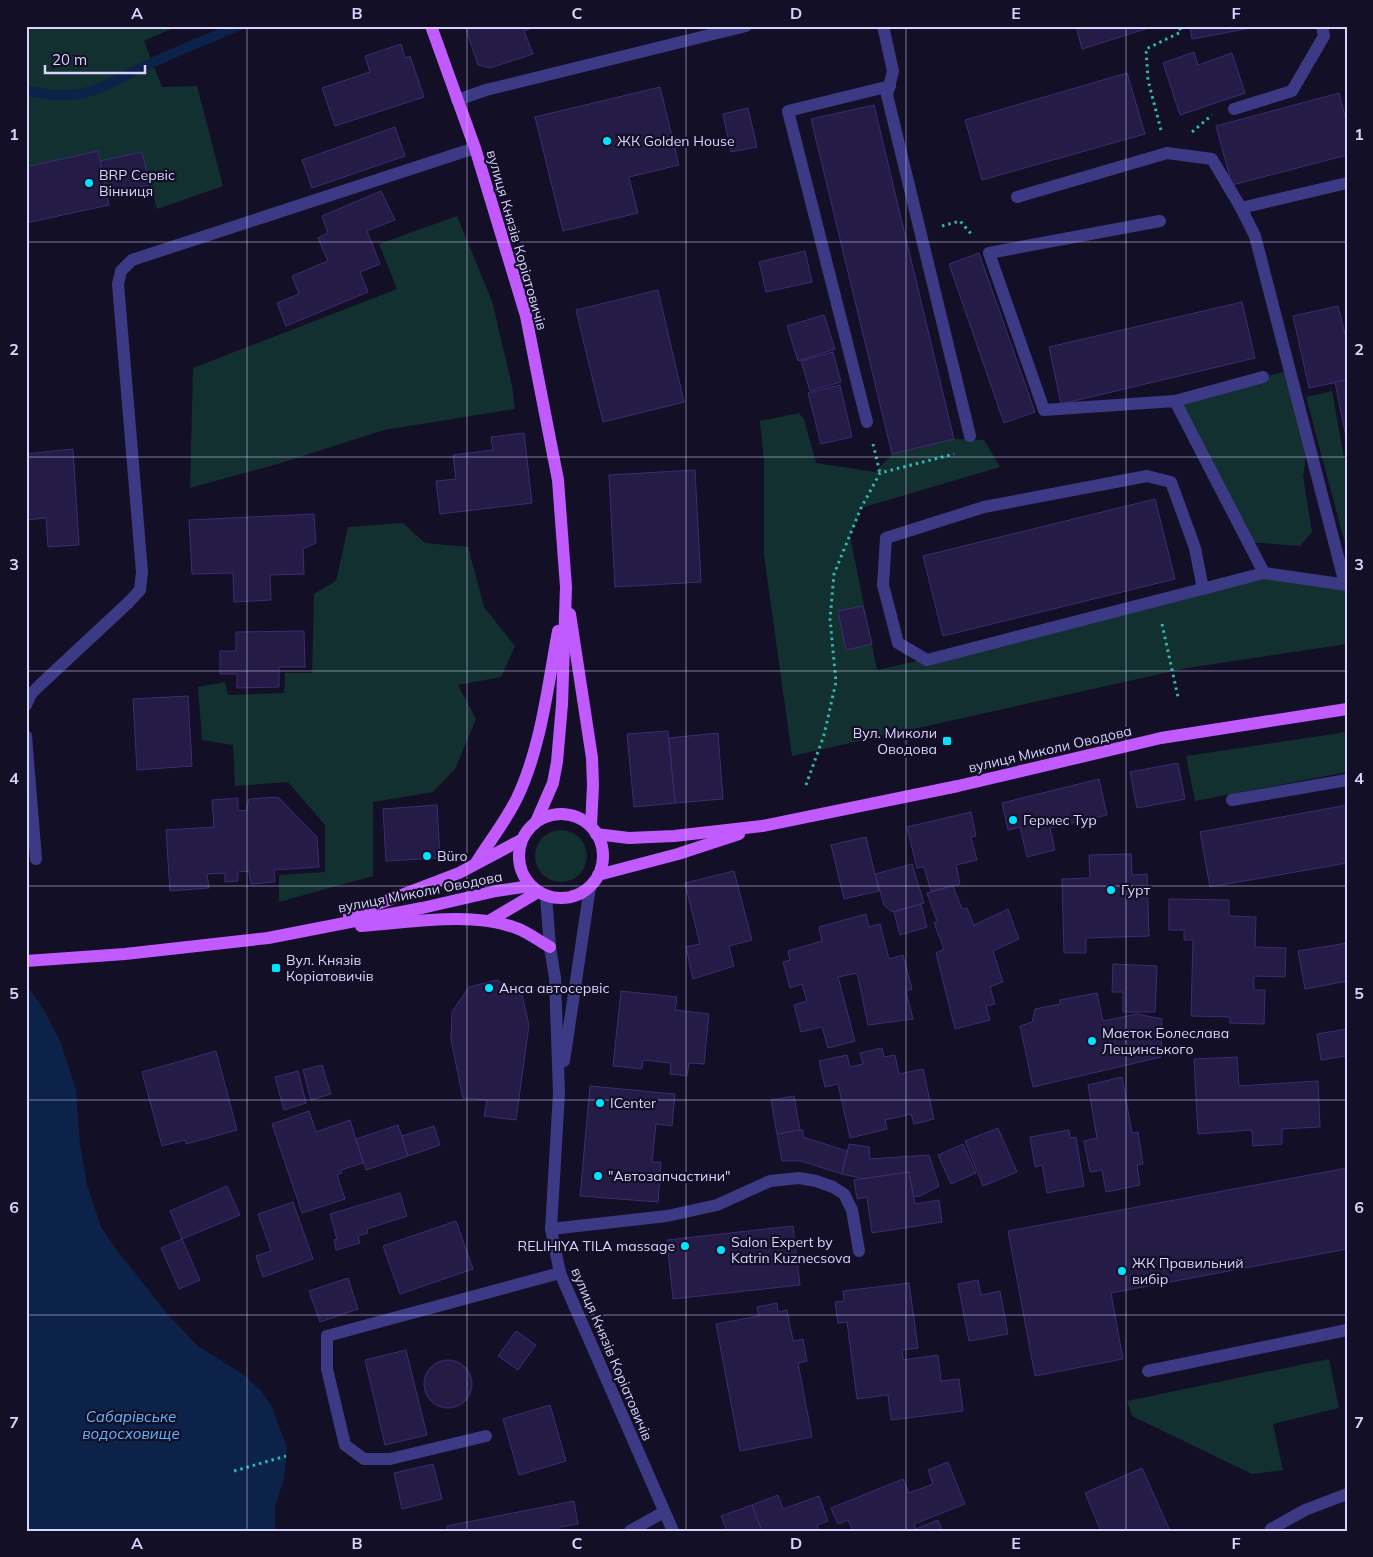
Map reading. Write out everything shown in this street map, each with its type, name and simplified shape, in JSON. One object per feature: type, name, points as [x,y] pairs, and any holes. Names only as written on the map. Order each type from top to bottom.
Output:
[{"type":"main road","name":"вулиця Князів Коріатовичів","points":[[431,26],[475,148],[526,316],[558,480],[566,587],[592,758],[594,830]]},
{"type":"main road","name":"вулиця Князів Коріатовичів","points":[[536,822],[553,783],[558,762],[566,587]]},
{"type":"main road","name":"вулиця Князів Коріатовичів","points":[[476,863],[517,799],[531,762],[544,705],[566,587]]},
{"type":"main road","name":"вулиця Миколи Оводова","points":[[594,830],[629,838],[674,836],[762,826],[958,786],[1161,738],[1347,709]]},
{"type":"main road","points":[[552,815],[568,815],[576,817],[594,830],[603,858],[598,875],[590,887],[574,896],[556,898],[538,892],[524,878],[518,860],[522,840],[525,833],[536,822],[552,815]]},
{"type":"main road","name":"вулиця Миколи Оводова","points":[[598,875],[678,854],[762,826]]},
{"type":"main road","name":"вулиця Миколи Оводова","points":[[316,928],[459,874],[476,863],[522,840]]},
{"type":"main road","name":"вулиця Миколи Оводова","points":[[26,960],[125,954],[241,941],[422,908],[496,891],[538,892]]},
{"type":"main road","points":[[489,921],[538,892]]},
{"type":"main road","name":"вулиця Миколи Оводова","points":[[316,928],[466,919],[489,921],[517,928],[550,947]]},
{"type":"street","points":[[457,100],[486,90],[746,26]]},
{"type":"street","points":[[883,26],[893,71],[887,94],[970,436]]},
{"type":"street","points":[[1234,109],[1292,91],[1324,36],[1322,26]]},
{"type":"street","points":[[867,422],[788,111],[890,86]]},
{"type":"street","points":[[26,705],[31,694],[140,590],[142,572],[118,284],[121,271],[132,260],[475,148]]},
{"type":"street","points":[[1017,197],[1167,153],[1212,159],[1255,236],[1346,585],[1264,573],[1203,589],[1157,601],[927,660],[898,643],[883,584],[886,538],[984,507],[1147,476],[1171,482],[1195,548],[1203,589]]},
{"type":"street","points":[[1241,208],[1347,183]]},
{"type":"street","points":[[1160,220],[989,253],[1044,410],[1175,401],[1262,377]]},
{"type":"street","points":[[1175,401],[1264,573]]},
{"type":"street","points":[[26,736],[36,859]]},
{"type":"street","points":[[1232,800],[1347,780]]},
{"type":"street","name":"вулиця Князів Коріатовичів","points":[[590,887],[559,1093],[551,1229],[560,1273],[672,1531]]},
{"type":"street","name":"вулиця Князів Коріатовичів","points":[[538,892],[555,978],[559,1093]]},
{"type":"street","points":[[551,1229],[667,1216],[717,1205],[770,1181],[800,1178],[833,1187],[844,1194],[852,1210],[859,1251]]},
{"type":"street","points":[[486,1436],[390,1459],[364,1459],[345,1445],[327,1369],[327,1336],[560,1273]]},
{"type":"street","points":[[1148,1370],[1347,1330]]},
{"type":"street","points":[[1272,1531],[1271,1529],[1305,1510],[1347,1494]]},
{"type":"street","points":[[630,1531],[664,1512]]},
{"type":"path","points":[[1167,153],[1148,80],[1146,49],[1181,32],[1179,26]]},
{"type":"path","points":[[867,422],[880,473]]},
{"type":"path","points":[[1157,601],[1178,697]]},
{"type":"path","points":[[234,1471],[286,1456]]},
{"type":"green space","points":[[26,26],[178,26],[144,41],[162,87],[197,86],[223,186],[157,209],[142,152],[100,161],[98,151],[26,167]]},
{"type":"green space","points":[[457,216],[492,301],[512,386],[515,409],[384,430],[281,463],[190,488],[193,368],[397,289],[379,244]]},
{"type":"green space","points":[[1290,370],[1308,444],[1303,476],[1312,532],[1300,546],[1248,542],[1175,401]]},
{"type":"green space","points":[[1332,391],[1347,474],[1347,551],[1306,397]]},
{"type":"green space","points":[[799,413],[804,419],[816,463],[875,472],[892,454],[954,439],[984,440],[1000,467],[861,508],[850,536],[877,670],[1151,608],[1264,573],[1347,585],[1347,644],[1187,668],[792,756],[764,555],[764,460],[760,421]]},
{"type":"green space","points":[[403,523],[425,543],[468,547],[484,607],[515,646],[501,677],[458,685],[476,719],[455,769],[433,792],[373,802],[373,876],[279,902],[279,875],[325,872],[325,825],[288,782],[235,786],[233,745],[202,740],[198,687],[225,682],[228,695],[284,693],[285,673],[312,673],[314,594],[336,581],[348,527]]},
{"type":"green space","points":[[1347,732],[1347,772],[1195,801],[1186,756]]},
{"type":"green space","points":[[556,830],[566,830],[580,837],[587,851],[587,861],[580,875],[566,882],[556,882],[546,878],[539,871],[535,861],[535,851],[539,841],[546,834]]},
{"type":"green space","points":[[1329,1359],[1339,1408],[1273,1424],[1283,1470],[1252,1474],[1132,1416],[1127,1401]]},
{"type":"water","name":"Сабарівське водосховище","points":[[26,984],[43,1008],[61,1043],[76,1090],[80,1143],[87,1185],[101,1227],[169,1316],[198,1346],[243,1374],[261,1391],[271,1405],[287,1447],[284,1479],[275,1507],[275,1531],[26,1531]]},
{"type":"building","points":[[465,26],[537,26],[524,31],[533,54],[490,68],[478,65]]},
{"type":"building","points":[[1076,26],[1155,26],[1082,49]]},
{"type":"building","points":[[1190,26],[1262,26],[1192,39]]},
{"type":"building","points":[[401,44],[405,58],[410,56],[424,97],[335,126],[322,88],[370,72],[365,56]]},
{"type":"building","points":[[1194,52],[1198,65],[1232,53],[1245,93],[1180,115],[1163,63]]},
{"type":"building","points":[[1127,73],[1145,134],[982,180],[965,120]]},
{"type":"building","name":"ЖК Golden House","points":[[660,87],[679,165],[629,177],[638,213],[563,231],[535,117]]},
{"type":"building","points":[[1339,93],[1347,124],[1347,155],[1232,185],[1216,126]]},
{"type":"building","points":[[874,105],[954,439],[892,454],[811,119]]},
{"type":"building","points":[[748,108],[757,147],[731,152],[723,114]]},
{"type":"building","points":[[395,127],[405,156],[312,188],[302,160]]},
{"type":"building","points":[[98,151],[109,205],[26,223],[26,167]]},
{"type":"building","points":[[142,152],[150,185],[107,194],[100,161]]},
{"type":"building","points":[[381,191],[395,220],[367,231],[380,264],[360,272],[368,292],[286,326],[277,303],[299,294],[292,276],[328,261],[318,238],[328,233],[322,216]]},
{"type":"building","points":[[805,251],[812,282],[766,292],[759,262]]},
{"type":"building","points":[[979,253],[1035,412],[1004,423],[949,264]]},
{"type":"building","points":[[658,290],[684,402],[603,422],[576,310]]},
{"type":"building","points":[[1242,302],[1255,358],[1061,404],[1049,347]]},
{"type":"building","points":[[1338,306],[1347,342],[1347,380],[1309,388],[1293,316]]},
{"type":"building","points":[[824,315],[835,349],[798,361],[787,326]]},
{"type":"building","points":[[833,352],[841,382],[810,391],[801,361]]},
{"type":"building","points":[[1347,380],[1347,442],[1335,382]]},
{"type":"building","points":[[840,385],[852,437],[821,444],[808,393]]},
{"type":"building","points":[[524,433],[532,503],[440,514],[436,481],[456,479],[453,455],[493,450],[491,437]]},
{"type":"building","points":[[73,449],[79,545],[48,547],[46,518],[26,520],[26,454]]},
{"type":"building","points":[[695,470],[701,582],[615,587],[609,475]]},
{"type":"building","points":[[1155,499],[1175,579],[943,636],[923,556]]},
{"type":"building","points":[[314,514],[316,543],[303,549],[304,574],[270,575],[271,600],[234,602],[233,573],[192,574],[189,520]]},
{"type":"building","points":[[863,606],[872,644],[846,650],[838,611]]},
{"type":"building","points":[[304,631],[305,667],[279,667],[279,687],[237,688],[237,674],[220,674],[220,651],[236,651],[236,632]]},
{"type":"building","points":[[188,696],[192,766],[137,770],[133,699]]},
{"type":"building","points":[[668,731],[675,803],[634,807],[627,734]]},
{"type":"building","points":[[718,733],[723,799],[675,803],[669,738]]},
{"type":"building","points":[[1178,763],[1185,799],[1137,808],[1130,772]]},
{"type":"building","points":[[1099,779],[1107,815],[1050,828],[1055,850],[1027,857],[1020,827],[1008,830],[1002,803]]},
{"type":"building","points":[[278,797],[317,837],[319,867],[274,870],[275,882],[251,884],[249,871],[238,872],[238,881],[225,882],[225,873],[207,874],[209,888],[170,891],[166,830],[214,827],[212,800],[238,798],[238,810],[246,811],[249,799]]},
{"type":"building","points":[[437,805],[440,858],[386,861],[383,809]]},
{"type":"building","points":[[1347,805],[1347,863],[1210,887],[1200,832]]},
{"type":"building","points":[[971,812],[976,836],[971,837],[977,860],[956,865],[960,884],[931,891],[924,867],[917,868],[907,827]]},
{"type":"building","points":[[866,837],[879,891],[844,899],[831,845]]},
{"type":"building","points":[[1131,854],[1132,875],[1147,874],[1149,936],[1086,938],[1086,953],[1064,953],[1062,879],[1090,878],[1089,855]]},
{"type":"building","points":[[912,864],[924,903],[892,912],[884,905],[875,874]]},
{"type":"building","points":[[734,871],[752,940],[729,946],[734,966],[693,979],[686,947],[700,944],[685,883]]},
{"type":"building","points":[[953,886],[962,909],[967,908],[974,925],[1008,909],[1019,939],[993,951],[1003,982],[990,987],[995,1004],[986,1006],[990,1020],[955,1029],[936,953],[944,949],[934,923],[937,921],[927,893]]},
{"type":"building","points":[[1169,899],[1229,900],[1229,916],[1256,917],[1255,947],[1286,948],[1285,977],[1254,976],[1254,990],[1265,990],[1264,1024],[1230,1023],[1230,1017],[1191,1016],[1193,940],[1184,940],[1184,930],[1169,930]]},
{"type":"building","points":[[921,904],[927,927],[900,935],[894,912]]},
{"type":"building","points":[[866,914],[869,927],[880,924],[889,959],[903,955],[912,989],[906,991],[913,1019],[868,1025],[857,973],[838,977],[855,1041],[828,1048],[822,1027],[801,1032],[794,1005],[807,1001],[802,984],[790,988],[783,962],[790,960],[788,951],[822,941],[819,927]]},
{"type":"building","points":[[1347,943],[1347,981],[1305,989],[1298,951]]},
{"type":"building","points":[[1113,964],[1157,966],[1155,1012],[1123,1012],[1123,992],[1112,992]]},
{"type":"building","points":[[497,980],[522,995],[529,1025],[516,1120],[484,1116],[487,1100],[463,1098],[451,1040],[452,1012],[469,987]]},
{"type":"building","points":[[621,991],[677,997],[675,1010],[709,1014],[704,1064],[689,1063],[687,1076],[670,1074],[671,1063],[643,1060],[642,1069],[613,1066]]},
{"type":"building","name":"Маєток Болеслава Лещинського","points":[[1097,993],[1103,1021],[1137,1014],[1162,1019],[1161,1057],[1033,1087],[1020,1026],[1032,1022],[1035,1009],[1060,1004],[1060,1000]]},
{"type":"building","points":[[1347,1029],[1347,1062],[1346,1056],[1321,1060],[1317,1034]]},
{"type":"building","points":[[882,1048],[884,1057],[895,1055],[899,1074],[923,1069],[934,1119],[914,1124],[911,1114],[885,1120],[887,1129],[850,1138],[838,1084],[825,1087],[819,1061],[847,1055],[850,1067],[863,1064],[860,1053]]},
{"type":"building","points":[[216,1051],[237,1130],[186,1144],[185,1140],[162,1146],[142,1072]]},
{"type":"building","points":[[1237,1057],[1239,1086],[1318,1081],[1320,1127],[1282,1129],[1282,1144],[1253,1146],[1252,1130],[1198,1134],[1194,1059]]},
{"type":"building","points":[[322,1065],[331,1094],[311,1100],[303,1070]]},
{"type":"building","points":[[298,1071],[306,1103],[284,1110],[275,1077]]},
{"type":"building","points":[[1122,1077],[1132,1133],[1138,1132],[1143,1164],[1137,1165],[1140,1185],[1106,1192],[1102,1170],[1090,1172],[1084,1141],[1097,1138],[1088,1085]]},
{"type":"building","points":[[590,1086],[675,1094],[672,1126],[656,1124],[652,1162],[661,1162],[658,1202],[580,1196]]},
{"type":"building","points":[[794,1096],[800,1130],[777,1134],[771,1100]]},
{"type":"building","points":[[309,1111],[316,1132],[350,1120],[363,1163],[341,1170],[342,1173],[337,1175],[345,1199],[302,1213],[272,1124]]},
{"type":"building","points":[[398,1125],[408,1156],[366,1170],[356,1139]]},
{"type":"building","points":[[434,1126],[440,1145],[408,1156],[402,1136]]},
{"type":"building","points":[[998,1128],[1017,1172],[983,1186],[965,1141]]},
{"type":"building","points":[[803,1130],[803,1137],[847,1151],[842,1174],[801,1161],[782,1161],[777,1134]]},
{"type":"building","points":[[1069,1130],[1070,1138],[1076,1137],[1084,1186],[1047,1193],[1042,1165],[1035,1167],[1030,1137]]},
{"type":"building","points":[[849,1144],[869,1147],[870,1159],[929,1155],[939,1186],[920,1196],[913,1197],[909,1172],[864,1179],[842,1174]]},
{"type":"building","points":[[963,1144],[976,1173],[951,1184],[938,1155]]},
{"type":"building","name":"ЖК Правильний вибір","points":[[1347,1168],[1347,1249],[1111,1293],[1123,1359],[1035,1376],[1008,1231]]},
{"type":"building","points":[[909,1172],[915,1204],[939,1200],[942,1222],[872,1233],[867,1197],[857,1199],[854,1180]]},
{"type":"building","points":[[227,1186],[240,1215],[182,1239],[170,1211]]},
{"type":"building","points":[[400,1193],[407,1216],[367,1229],[368,1233],[358,1236],[360,1243],[336,1250],[334,1240],[337,1239],[330,1214]]},
{"type":"building","points":[[293,1202],[313,1259],[263,1277],[256,1256],[271,1251],[258,1214]]},
{"type":"building","points":[[456,1221],[473,1269],[400,1294],[383,1246]]},
{"type":"building","points":[[793,1226],[800,1285],[673,1299],[667,1240]]},
{"type":"building","points":[[182,1239],[200,1280],[179,1289],[161,1248]]},
{"type":"building","points":[[348,1278],[358,1309],[320,1322],[309,1291]]},
{"type":"building","points":[[978,1280],[981,1295],[1000,1291],[1008,1334],[969,1341],[958,1284]]},
{"type":"building","points":[[909,1283],[918,1348],[902,1350],[903,1360],[938,1355],[941,1381],[959,1379],[963,1411],[891,1420],[888,1395],[857,1399],[847,1322],[838,1323],[835,1302],[844,1301],[843,1291]]},
{"type":"building","points":[[777,1303],[778,1312],[787,1310],[793,1341],[803,1339],[807,1361],[798,1363],[812,1437],[740,1451],[716,1324],[759,1316],[757,1307]]},
{"type":"building","points":[[516,1331],[536,1345],[518,1370],[498,1356]]},
{"type":"building","points":[[406,1350],[427,1435],[385,1445],[365,1360]]},
{"type":"building","points":[[443,1360],[453,1360],[462,1364],[468,1370],[471,1375],[471,1393],[462,1404],[453,1408],[443,1408],[434,1404],[428,1398],[424,1389],[424,1379],[428,1370],[434,1364]]},
{"type":"building","points":[[550,1405],[566,1461],[519,1475],[503,1419]]},
{"type":"building","points":[[948,1462],[965,1504],[914,1524],[916,1529],[938,1520],[942,1531],[853,1531],[848,1520],[838,1524],[831,1508],[903,1479],[909,1493],[933,1484],[928,1470]]},
{"type":"building","points":[[433,1464],[442,1499],[402,1509],[394,1473]]},
{"type":"building","points":[[1142,1468],[1170,1531],[1101,1531],[1085,1493]]},
{"type":"building","points":[[778,1495],[783,1509],[819,1496],[828,1521],[817,1525],[820,1531],[762,1531],[752,1505]]},
{"type":"building","points":[[574,1501],[578,1524],[560,1527],[560,1531],[448,1531],[447,1526]]},
{"type":"building","points":[[752,1505],[762,1531],[727,1531],[721,1516]]},
{"type":"waterway","points":[[26,90],[59,95],[87,92],[238,26]]},
{"type":"place","name":"ЖК Golden House","points":[[607,141]]},
{"type":"place","name":"BRP Сервіс Вінниця","points":[[89,183]]},
{"type":"place","name":"Вул. Миколи Оводова","points":[[947,741]]},
{"type":"place","name":"Гермес Тур","points":[[1013,820]]},
{"type":"place","name":"Büro","points":[[427,856]]},
{"type":"place","name":"Гурт","points":[[1111,890]]},
{"type":"place","name":"Вул. Князів Коріатовичів","points":[[276,968]]},
{"type":"place","name":"Анса автосервіс","points":[[489,988]]},
{"type":"place","name":"Маєток Болеслава Лещинського","points":[[1092,1041]]},
{"type":"place","name":"ICenter","points":[[600,1103]]},
{"type":"place","name":"\"Автозапчастини\"","points":[[598,1176]]},
{"type":"place","name":"RELIHIYA TILA massage","points":[[685,1246]]},
{"type":"place","name":"Salon Expert by Katrin Kuznecsova","points":[[721,1250]]},
{"type":"place","name":"ЖК Правильний вибір","points":[[1122,1271]]}]
